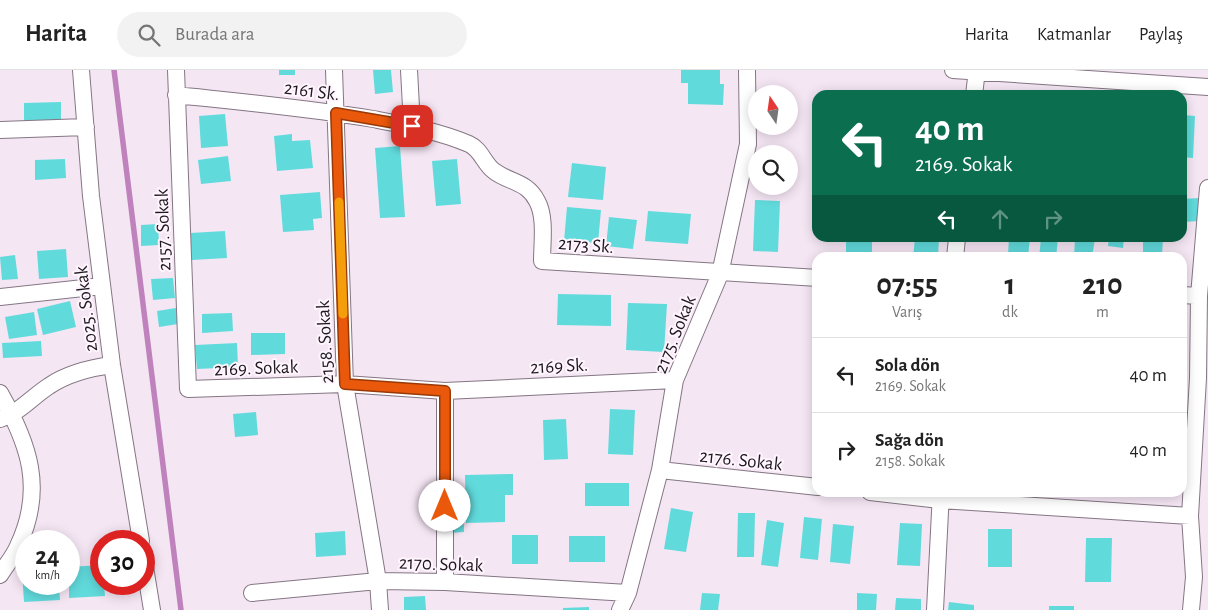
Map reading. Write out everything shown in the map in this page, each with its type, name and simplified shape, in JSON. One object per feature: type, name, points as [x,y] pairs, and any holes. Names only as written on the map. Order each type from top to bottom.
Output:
[{"type":"street","name":"2025. Sokak","points":[[81,70],[91,196],[102,286],[112,365],[138,530]]},
{"type":"street","name":"2157. Sokak","points":[[176,70],[188,388]]},
{"type":"street","name":"2158. Sokak","points":[[334,70],[345,384],[378,581],[380,610]]},
{"type":"street","points":[[409,70],[412,126]]},
{"type":"street","name":"2175. Sokak","points":[[620,610],[628,593],[660,470],[675,380],[720,274],[748,144],[747,70]]},
{"type":"street","points":[[952,70],[977,70],[1208,87]]},
{"type":"street","points":[[975,90],[977,70]]},
{"type":"street","name":"2161 Sk.","points":[[176,95],[336,113],[412,126],[469,144]]},
{"type":"street","points":[[0,130],[86,127]]},
{"type":"street","name":"2173 Sk.","points":[[469,144],[479,151],[494,171],[524,184],[537,201],[542,219],[542,261],[720,274]]},
{"type":"street","points":[[1191,610],[1201,577],[1190,516],[1203,378],[1199,296],[1208,188]]},
{"type":"street","points":[[720,274],[812,278]]},
{"type":"street","points":[[0,297],[102,286]]},
{"type":"street","points":[[1187,296],[1199,296]]},
{"type":"street","points":[[6,417],[64,378],[87,369],[112,365]]},
{"type":"street","name":"2169 Sk.","points":[[445,391],[675,380]]},
{"type":"street","name":"2169. Sokak","points":[[188,388],[345,384],[445,391]]},
{"type":"street","points":[[445,391],[445,582]]},
{"type":"street","points":[[0,393],[6,417],[23,438],[33,481],[27,526],[18,548],[0,575]]},
{"type":"street","name":"2176. Sokak","points":[[660,470],[812,486]]},
{"type":"street","points":[[935,610],[940,497]]},
{"type":"street","points":[[952,497],[1190,516]]},
{"type":"street","name":"2170. Sokak","points":[[252,593],[378,581],[445,582],[628,593]]},
{"type":"street","points":[[150,595],[152,610]]},
{"type":"building","points":[[279,70],[295,70],[295,75],[279,75]]},
{"type":"building","points":[[373,70],[391,70],[393,92],[375,94]]},
{"type":"building","points":[[681,70],[720,70],[720,84],[724,84],[723,105],[688,104],[688,83],[681,83]]},
{"type":"building","points":[[61,102],[61,121],[24,122],[24,103]]},
{"type":"building","points":[[225,114],[228,146],[201,148],[199,116]]},
{"type":"building","points":[[1187,115],[1195,116],[1193,158],[1187,157]]},
{"type":"building","points":[[292,134],[292,141],[310,140],[313,168],[277,171],[274,136]]},
{"type":"building","points":[[400,146],[405,217],[380,218],[375,148]]},
{"type":"building","points":[[228,156],[231,181],[201,184],[198,160]]},
{"type":"building","points":[[65,159],[66,178],[35,180],[35,160]]},
{"type":"building","points":[[457,159],[461,204],[436,206],[432,161]]},
{"type":"building","points":[[572,163],[606,167],[603,200],[568,197]]},
{"type":"building","points":[[320,192],[322,218],[313,219],[314,230],[283,232],[280,195]]},
{"type":"building","points":[[1199,198],[1200,221],[1187,222],[1187,199]]},
{"type":"building","points":[[755,200],[780,201],[778,252],[753,251]]},
{"type":"building","points":[[567,207],[601,210],[598,243],[564,241]]},
{"type":"building","points":[[648,211],[691,214],[688,244],[645,241]]},
{"type":"building","points":[[609,217],[637,220],[633,249],[606,246]]},
{"type":"building","points":[[158,224],[159,245],[141,246],[141,225]]},
{"type":"building","points":[[225,231],[227,258],[192,260],[190,233]]},
{"type":"building","points":[[846,242],[872,242],[872,252],[846,252]]},
{"type":"building","points":[[915,242],[939,242],[938,252],[914,252]]},
{"type":"building","points":[[1009,242],[1030,242],[1029,252],[1008,252]]},
{"type":"building","points":[[1041,242],[1058,242],[1057,252],[1040,252]]},
{"type":"building","points":[[1075,242],[1094,242],[1093,252],[1074,252]]},
{"type":"building","points":[[1108,242],[1124,242],[1123,248],[1108,246]]},
{"type":"building","points":[[1143,242],[1163,242],[1162,252],[1143,252]]},
{"type":"building","points":[[66,249],[68,277],[39,279],[37,251]]},
{"type":"building","points":[[15,255],[18,279],[2,280],[0,257]]},
{"type":"building","points":[[173,278],[175,298],[153,300],[151,279]]},
{"type":"building","points":[[558,294],[611,295],[611,326],[557,325]]},
{"type":"building","points":[[70,301],[76,327],[43,335],[37,309]]},
{"type":"building","points":[[628,303],[667,304],[664,352],[626,350]]},
{"type":"building","points":[[176,308],[178,324],[159,327],[157,311]]},
{"type":"building","points":[[34,312],[37,335],[9,339],[5,317]]},
{"type":"building","points":[[232,313],[233,331],[202,333],[202,314]]},
{"type":"building","points":[[251,333],[285,333],[285,354],[251,355]]},
{"type":"building","points":[[41,341],[42,356],[3,358],[2,343]]},
{"type":"building","points":[[237,343],[238,367],[197,369],[195,345]]},
{"type":"building","points":[[610,409],[635,410],[633,455],[608,454]]},
{"type":"building","points":[[256,412],[258,435],[235,437],[233,414]]},
{"type":"building","points":[[566,419],[568,459],[544,460],[543,420]]},
{"type":"building","points":[[513,474],[513,495],[505,495],[505,522],[466,523],[465,475]]},
{"type":"building","points":[[585,483],[629,483],[629,506],[585,506]]},
{"type":"building","points":[[671,508],[693,512],[686,552],[664,549]]},
{"type":"building","points":[[738,513],[755,513],[754,557],[737,557]]},
{"type":"building","points":[[464,517],[464,532],[449,533],[449,518]]},
{"type":"building","points":[[804,517],[822,519],[818,560],[800,558]]},
{"type":"building","points":[[767,520],[784,523],[778,567],[761,565]]},
{"type":"building","points":[[900,523],[922,524],[920,566],[897,565]]},
{"type":"building","points":[[833,524],[854,526],[850,564],[830,562]]},
{"type":"building","points":[[988,529],[1012,529],[1012,567],[988,567]]},
{"type":"building","points":[[345,531],[346,555],[316,557],[315,533]]},
{"type":"building","points":[[512,535],[538,535],[538,564],[512,564]]},
{"type":"building","points":[[569,536],[605,536],[605,562],[569,562]]},
{"type":"building","points":[[1086,538],[1112,538],[1111,582],[1085,582]]},
{"type":"building","points":[[80,566],[90,566],[90,595],[105,596],[69,598],[69,595],[80,595]]},
{"type":"building","points":[[702,593],[720,594],[718,610],[700,610]]},
{"type":"building","points":[[857,593],[877,594],[876,610],[857,610]]},
{"type":"building","points":[[24,595],[60,595],[60,600],[24,602]]},
{"type":"building","points":[[425,596],[426,610],[404,610],[404,597]]},
{"type":"building","points":[[896,598],[921,599],[921,610],[895,610]]},
{"type":"building","points":[[949,602],[974,605],[974,610],[948,610]]},
{"type":"building","points":[[1049,606],[1074,606],[1074,610],[1049,610]]},
{"type":"building","points":[[589,607],[589,610],[563,610],[563,608]]},
{"type":"waterway","points":[[114,70],[181,610]]},
{"type":"slow traffic","points":[[339,202],[343,314]]},
{"type":"route","points":[[412,126],[336,113],[345,384],[445,391],[445,506]]}]
